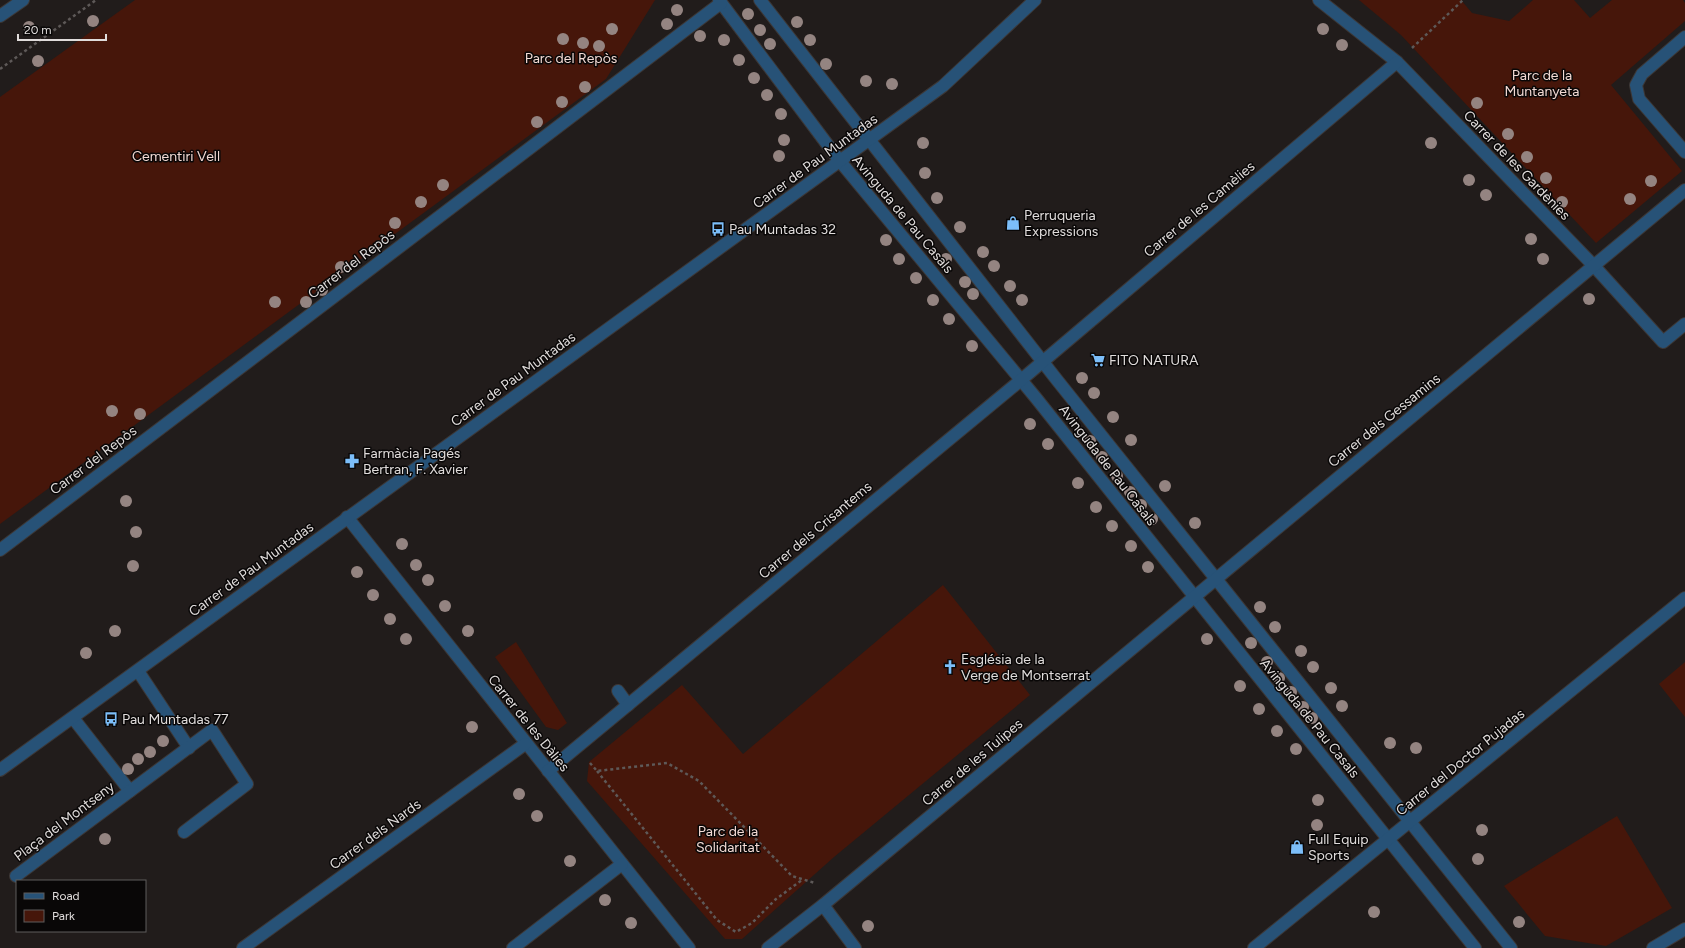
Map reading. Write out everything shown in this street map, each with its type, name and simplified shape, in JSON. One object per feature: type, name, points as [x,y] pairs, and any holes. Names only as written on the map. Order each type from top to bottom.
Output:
[{"type":"street","points":[[0,16],[23,0]]},
{"type":"street","name":"Avinguda de Pau Casals","points":[[760,0],[1042,361],[1511,948]]},
{"type":"street","name":"Carrer de Pau Muntadas","points":[[0,770],[943,86],[1035,0]]},
{"type":"street","name":"Carrer de les Gardènies","points":[[1319,0],[1397,62],[1594,266],[1663,342],[1685,324]]},
{"type":"street","name":"Avinguda de Pau Casals","points":[[720,2],[839,160],[1021,380],[1475,948]]},
{"type":"street","name":"Carrer del Repòs","points":[[0,550],[720,2]]},
{"type":"street","points":[[1685,37],[1642,74],[1636,85],[1639,99],[1685,152]]},
{"type":"street","name":"Carrer de les Camèlies","points":[[1021,380],[1397,62]]},
{"type":"street","name":"Carrer dels Gessamins","points":[[1194,596],[1685,190]]},
{"type":"street","name":"Carrer dels Crisantems","points":[[548,771],[1021,380]]},
{"type":"street","name":"Carrer de les Dàlies","points":[[347,517],[525,744],[689,948]]},
{"type":"street","name":"Carrer de les Tulipes","points":[[768,948],[840,891],[1194,596]]},
{"type":"street","name":"Carrer del Doctor Pujadas","points":[[1254,948],[1388,841],[1685,598]]},
{"type":"street","points":[[138,670],[189,748]]},
{"type":"street","points":[[618,691],[628,705]]},
{"type":"street","name":"Plaça del Montseny","points":[[73,718],[130,791]]},
{"type":"street","name":"Plaça del Montseny","points":[[16,876],[212,730],[247,784],[184,832]]},
{"type":"street","name":"Carrer dels Nards","points":[[243,948],[525,744]]},
{"type":"street","points":[[513,948],[622,864]]},
{"type":"street","points":[[823,905],[855,948]]},
{"type":"street","points":[[1653,948],[1685,929]]},
{"type":"path","points":[[0,69],[96,0]]},
{"type":"path","points":[[1397,62],[1463,0]]},
{"type":"path","points":[[578,746],[717,920],[736,932],[752,923],[776,899],[803,879]]},
{"type":"path","points":[[597,771],[667,763],[699,781],[792,876],[840,891]]},
{"type":"green space","name":"Cementiri Vell","points":[[135,0],[655,0],[606,79],[0,524],[0,97]]},
{"type":"green space","name":"Parc de la Muntanyeta","points":[[1359,0],[1461,0],[1472,13],[1509,21],[1533,0],[1574,0],[1590,18],[1612,0],[1683,0],[1685,3],[1685,21],[1611,85],[1682,171],[1596,243],[1401,35]]},
{"type":"green space","name":"Parc de la Solidaritat","points":[[943,585],[1030,695],[834,857],[742,939],[725,939],[587,781],[589,762],[682,685],[743,754]]},
{"type":"green space","points":[[516,642],[567,723],[558,730],[546,727],[495,657]]},
{"type":"green space","points":[[1685,662],[1685,717],[1659,684]]},
{"type":"green space","points":[[1617,816],[1672,908],[1606,946],[1545,936],[1504,886]]},
{"type":"place","name":"Perruqueria Expressions","points":[[1013,223]]},
{"type":"place","name":"Pau Muntadas 32","points":[[718,229]]},
{"type":"place","name":"FITO NATURA","points":[[1098,360]]},
{"type":"place","name":"Farmàcia Pagés Bertran, F. Xavier","points":[[352,461]]},
{"type":"place","name":"Església de la Verge de Montserrat","points":[[950,667]]},
{"type":"place","name":"Pau Muntadas 77","points":[[111,719]]},
{"type":"place","name":"Full Equip Sports","points":[[1297,847]]},
{"type":"park label","name":"Parc del Repòs","points":[[571,58]]}]
